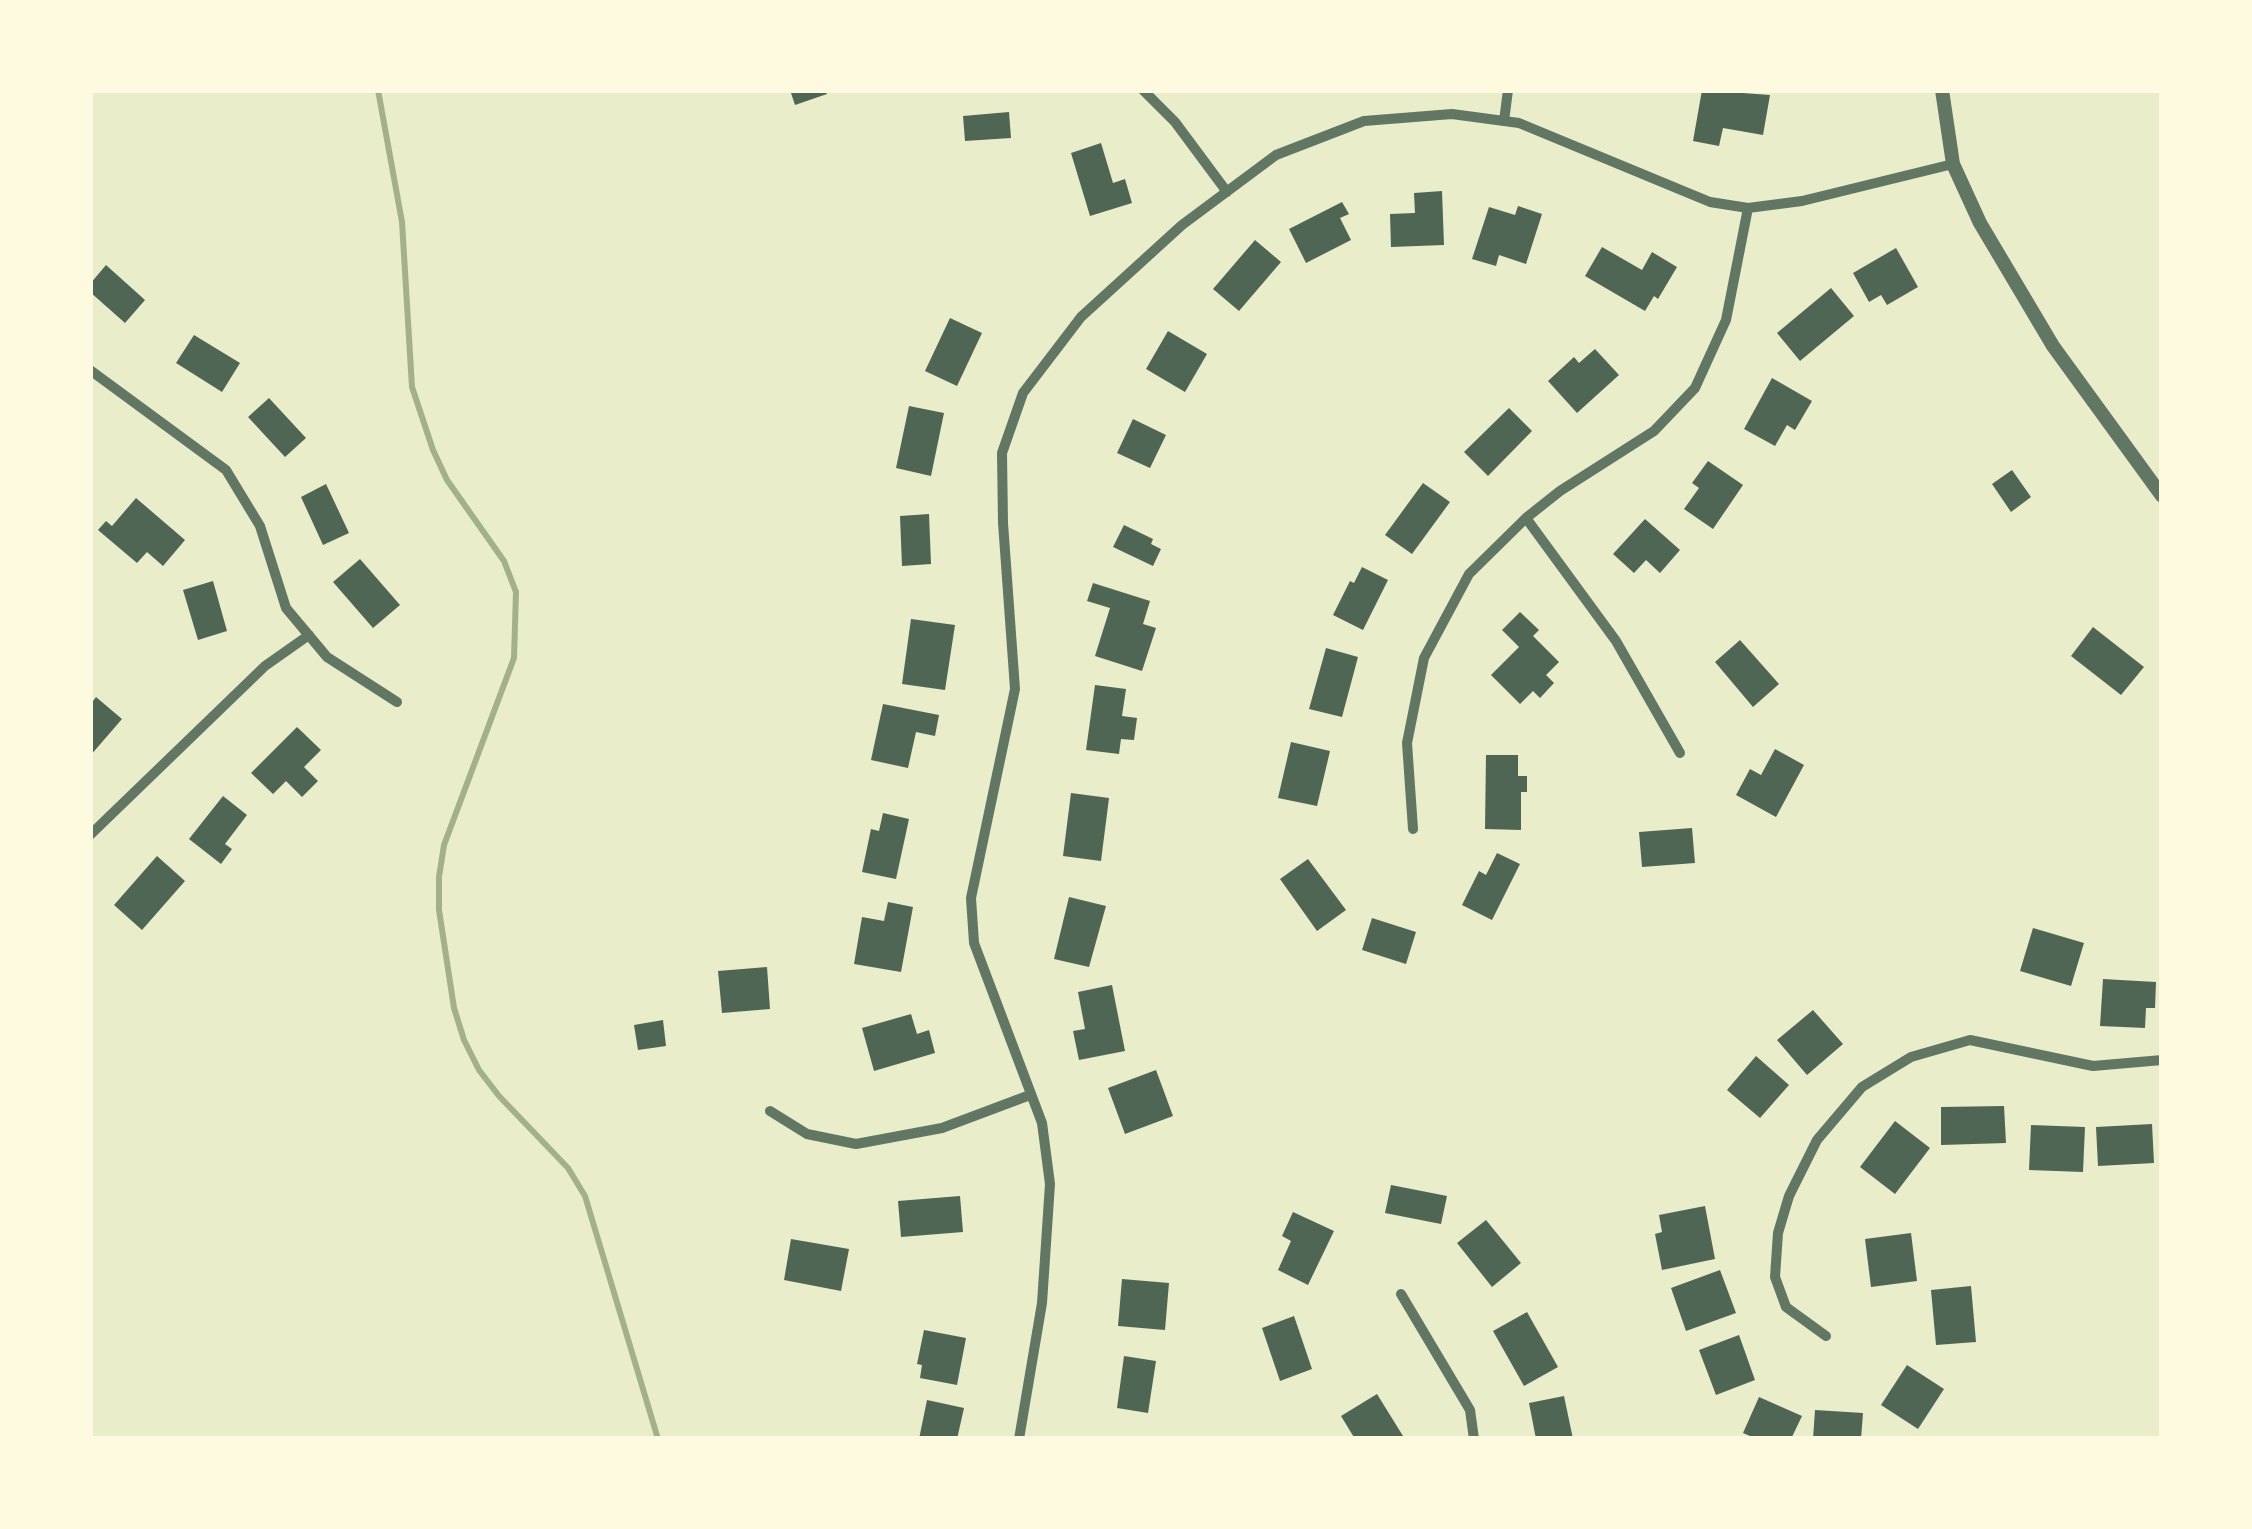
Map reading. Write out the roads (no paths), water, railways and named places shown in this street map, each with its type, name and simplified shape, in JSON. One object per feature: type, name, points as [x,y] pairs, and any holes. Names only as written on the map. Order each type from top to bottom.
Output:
[{"type":"street","points":[[1143,90],[1175,122],[1226,192]]},
{"type":"street","points":[[1504,121],[1508,90]]},
{"type":"street","points":[[1942,90],[1953,164],[1980,224],[2053,346],[2162,496]]},
{"type":"street","points":[[1019,1439],[1042,1304],[1050,1184],[1042,1123],[974,943],[971,898],[1016,689],[1002,453],[1023,394],[1081,317],[1182,225],[1276,155],[1364,122],[1452,114],[1504,121],[1547,133],[1710,202],[1748,208],[1802,201],[1953,164]]},
{"type":"street","points":[[1413,830],[1407,743],[1424,658],[1469,574],[1559,491],[1654,431],[1695,388],[1726,320],[1748,208]]},
{"type":"street","points":[[90,370],[226,470],[260,526],[286,608],[327,657],[397,703]]},
{"type":"street","points":[[1526,518],[1616,641],[1680,753]]},
{"type":"street","points":[[90,835],[266,666],[309,635]]},
{"type":"street","points":[[1826,1336],[1786,1307],[1775,1277],[1778,1233],[1789,1196],[1817,1140],[1862,1087],[1911,1057],[1970,1040],[2092,1066],[2162,1060]]},
{"type":"street","points":[[770,1111],[807,1134],[856,1144],[942,1128],[1030,1095]]},
{"type":"street","points":[[1401,1294],[1470,1410],[1474,1439]]},
{"type":"waterway","points":[[378,90],[402,222],[412,387],[447,480],[504,561],[516,592],[514,658],[444,845],[439,877],[439,910],[454,1008],[479,1070],[568,1168],[585,1196],[658,1439]]}]
